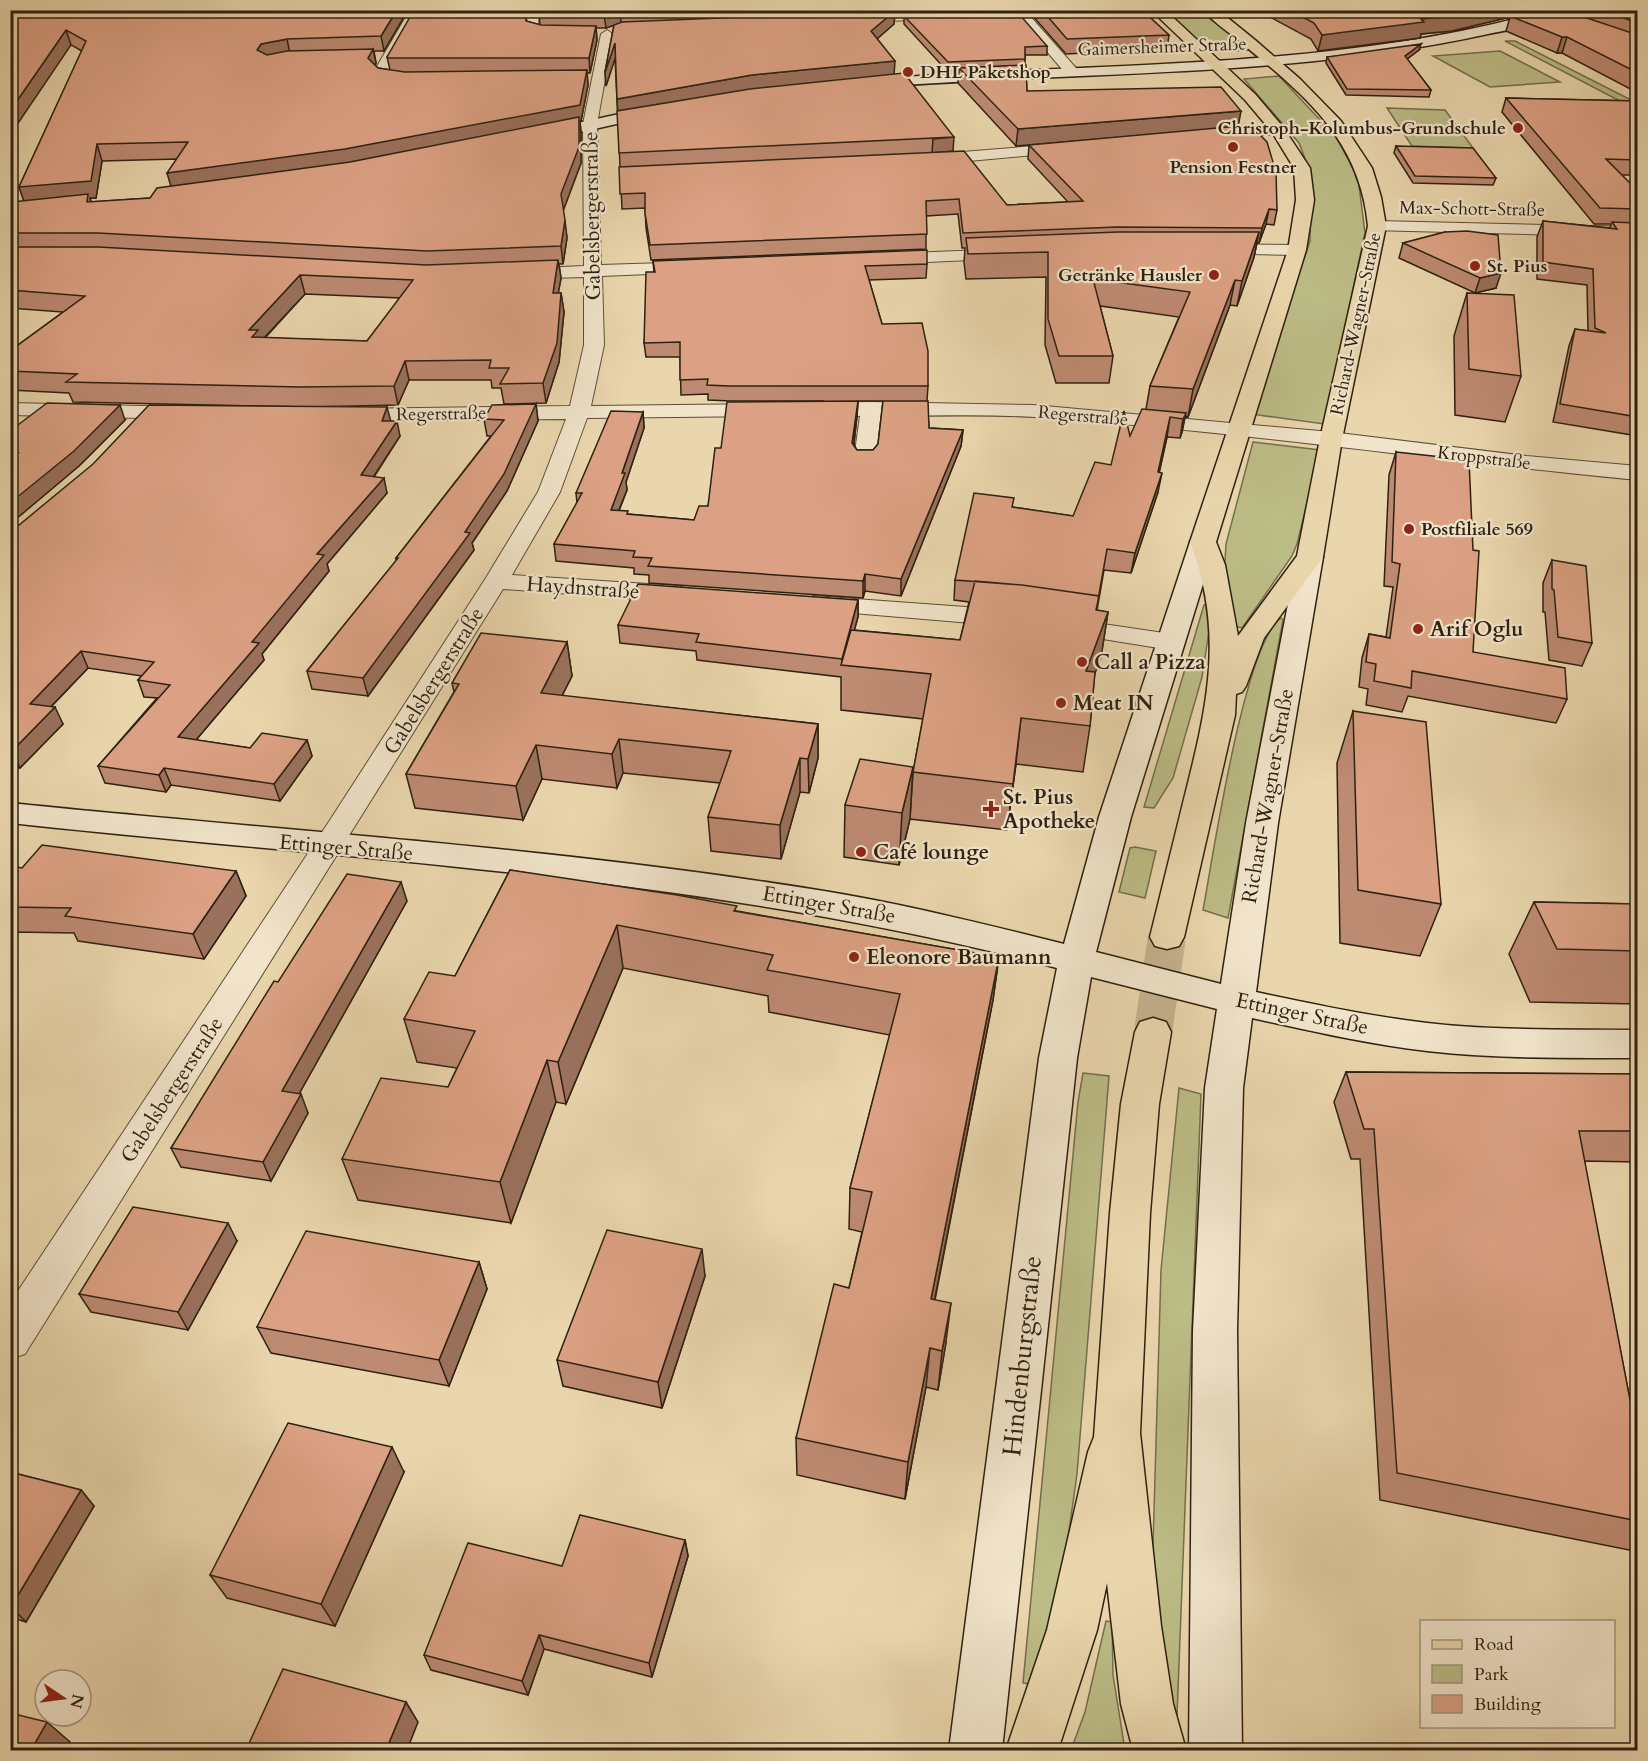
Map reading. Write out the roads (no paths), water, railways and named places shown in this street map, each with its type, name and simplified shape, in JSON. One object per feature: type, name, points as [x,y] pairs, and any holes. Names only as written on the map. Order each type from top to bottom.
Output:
[{"type":"main road","points":[[1076,962],[1115,817],[1297,250],[1305,200],[1302,168],[1278,130],[1219,65],[1157,10]]},
{"type":"main road","name":"Richard-Wagner-Straße","points":[[1209,10],[1273,62],[1350,144],[1364,168],[1374,196],[1377,226],[1331,439],[1262,823],[1236,1000]]},
{"type":"main road","name":"Gaimersheimer Straße","points":[[847,85],[1071,71],[1273,62],[1400,49],[1483,33],[1548,16],[1567,16]]},
{"type":"main road","points":[[515,141],[674,107]]},
{"type":"main road","name":"Richard-Wagner-Straße","points":[[1203,542],[1212,565],[1225,645],[1220,715]]},
{"type":"main road","name":"Richard-Wagner-Straße","points":[[1167,937],[1220,715],[1251,637],[1310,557]]},
{"type":"main road","name":"Ettinger Straße","points":[[10,813],[681,881],[823,902],[935,924],[1076,962],[1334,1022],[1437,1038],[1499,1042],[1638,1044]]},
{"type":"main road","name":"Hindenburgstraße","points":[[975,1750],[1040,1195],[1058,1058],[1076,962]]},
{"type":"main road","points":[[1215,1750],[1215,1331],[1222,1110],[1236,1000]]},
{"type":"main road","points":[[1153,1032],[1140,1104],[1131,1202],[1116,1433],[1136,1626],[1147,1704],[1159,1750]]},
{"type":"main road","points":[[1032,1750],[1071,1630],[1100,1493],[1116,1433]]},
{"type":"street","points":[[416,10],[382,58],[380,73],[387,79],[432,81]]},
{"type":"street","name":"Gabelsbergerstraße","points":[[16,1323],[329,846],[496,581],[549,492],[579,412],[594,345],[593,272],[597,175],[590,124],[600,79],[603,32],[532,30],[533,10]]},
{"type":"street","points":[[844,19],[1014,13],[1024,18],[1071,71]]},
{"type":"street","points":[[579,79],[600,79]]},
{"type":"street","points":[[1204,137],[1278,130]]},
{"type":"street","points":[[909,161],[1091,147]]},
{"type":"street","name":"Max-Schott-Straße","points":[[1377,226],[1638,232]]},
{"type":"street","points":[[1195,249],[1297,250]]},
{"type":"street","points":[[866,260],[1020,253]]},
{"type":"street","points":[[500,274],[711,267]]},
{"type":"street","points":[[865,459],[871,408]]},
{"type":"street","name":"Regerstraße","points":[[330,415],[871,408],[1034,411],[1331,439]]},
{"type":"street","points":[[10,409],[206,413]]},
{"type":"street","points":[[130,429],[147,412]]},
{"type":"street","name":"Kroppstraße","points":[[1331,439],[1527,463],[1638,473]]},
{"type":"street","name":"Haydnstraße","points":[[496,581],[698,596]]},
{"type":"street","points":[[792,603],[1035,622],[1171,642]]},
{"type":"tunnel","points":[[1153,1032],[1167,937]]},
{"type":"place","name":"DHL Paketshop","points":[[908,72]]},
{"type":"place","name":"Christoph-Kolumbus-Grundschule","points":[[1518,128]]},
{"type":"place","name":"Pension Festner","points":[[1233,147]]},
{"type":"place","name":"St. Pius","points":[[1475,266]]},
{"type":"place","name":"Getränke Hausler","points":[[1214,275]]},
{"type":"place","name":"Postfiliale 569","points":[[1409,529]]},
{"type":"place","name":"Arif Oglu","points":[[1418,629]]},
{"type":"place","name":"Call a Pizza","points":[[1082,662]]},
{"type":"place","name":"Meat IN","points":[[1061,703]]},
{"type":"place","name":"St. Pius Apotheke","points":[[991,809]]},
{"type":"place","name":"Café lounge","points":[[861,852]]},
{"type":"place","name":"Eleonore Baumann","points":[[854,957]]}]
